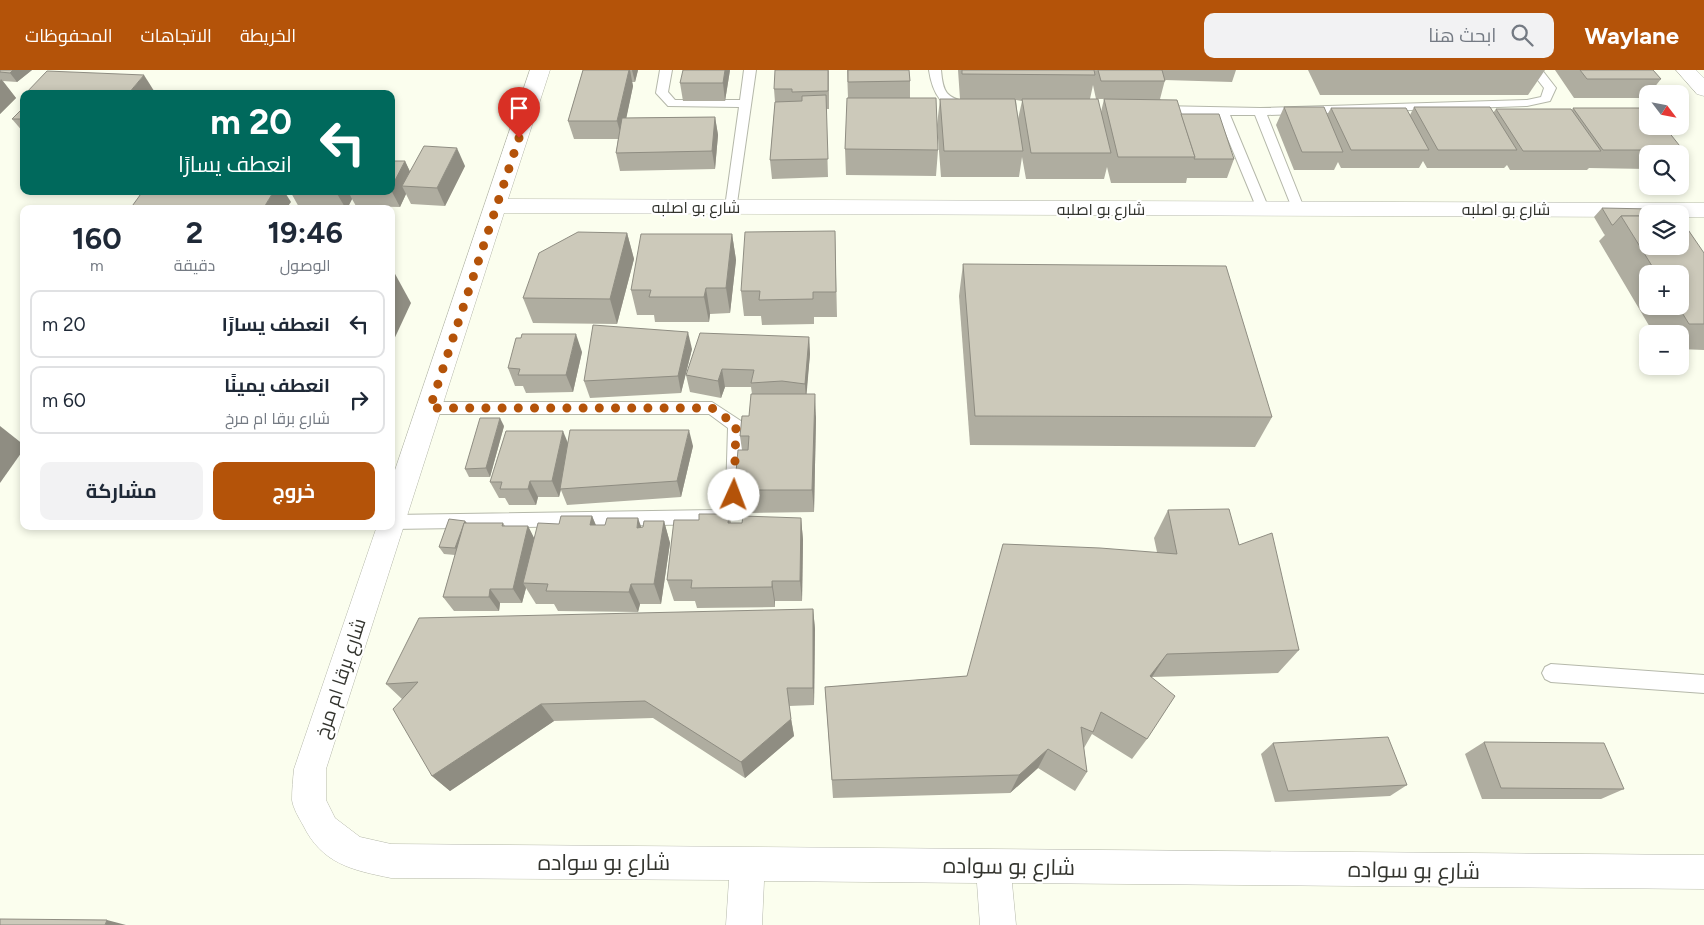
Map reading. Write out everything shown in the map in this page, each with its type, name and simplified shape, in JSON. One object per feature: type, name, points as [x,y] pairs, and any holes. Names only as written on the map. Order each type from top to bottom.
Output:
[{"type":"street","name":"شارع برقا ام مرخ","points":[[395,512],[497,206],[540,70]]},
{"type":"street","points":[[1686,70],[1704,90]]},
{"type":"street","name":"شارع بو اصلبه","points":[[497,206],[1704,210]]},
{"type":"street","name":"شارع برقا ام مرخ","points":[[323,830],[309,802],[310,769],[389,530]]},
{"type":"street","name":"شارع بو سواده","points":[[323,830],[352,853],[391,862],[748,863],[1704,872]]},
{"type":"street","points":[[744,925],[748,863]]},
{"type":"street","points":[[994,866],[998,925]]},
{"type":"lane","points":[[666,70],[662,93],[672,104],[744,103]]},
{"type":"lane","points":[[731,207],[750,70]]},
{"type":"lane","points":[[934,70],[937,90],[944,99],[960,105],[979,105]]},
{"type":"lane","points":[[1144,109],[1260,112],[1527,104],[1546,99],[1550,88],[1536,70]]},
{"type":"lane","points":[[1222,111],[1263,209]]},
{"type":"lane","points":[[1260,112],[1298,208]]},
{"type":"lane","points":[[395,524],[721,517],[734,495],[736,425],[712,408],[430,408]]},
{"type":"lane","points":[[1551,673],[1704,684]]},
{"type":"building","points":[[0,70],[13,70],[10,73],[0,72]]},
{"type":"building","points":[[583,70],[629,70],[617,121],[568,121]]},
{"type":"building","points":[[683,70],[725,70],[723,83],[680,83]]},
{"type":"building","points":[[775,70],[828,70],[828,91],[792,92],[792,89],[774,89]]},
{"type":"building","points":[[848,70],[909,70],[910,81],[848,82]]},
{"type":"building","points":[[962,70],[1094,70],[1095,75],[962,74]]},
{"type":"building","points":[[1098,70],[1162,70],[1165,81],[1101,81]]},
{"type":"building","points":[[1580,70],[1653,70],[1661,79],[1587,79]]},
{"type":"building","points":[[47,71],[144,75],[131,90],[29,90]]},
{"type":"building","points":[[826,95],[828,159],[770,160],[775,102],[802,101],[802,96]]},
{"type":"building","points":[[847,98],[936,98],[938,150],[845,149]]},
{"type":"building","points":[[940,99],[1015,99],[1023,151],[944,151]]},
{"type":"building","points":[[1022,99],[1098,99],[1111,153],[1031,153]]},
{"type":"building","points":[[1104,99],[1177,100],[1195,157],[1118,157]]},
{"type":"building","points":[[1284,107],[1324,107],[1343,152],[1302,152]]},
{"type":"building","points":[[1414,107],[1490,107],[1517,150],[1438,150]]},
{"type":"building","points":[[1331,108],[1406,108],[1429,150],[1351,150]]},
{"type":"building","points":[[1573,108],[1639,108],[1639,135],[1671,135],[1679,145],[1639,145],[1639,150],[1603,150]]},
{"type":"building","points":[[1496,109],[1571,109],[1601,151],[1523,151]]},
{"type":"building","points":[[20,111],[20,119],[12,119]]},
{"type":"building","points":[[1181,114],[1219,114],[1234,159],[1194,159],[1195,157]]},
{"type":"building","points":[[715,117],[712,151],[616,153],[622,118]]},
{"type":"building","points":[[424,146],[457,148],[437,188],[402,186]]},
{"type":"building","points":[[395,161],[405,161],[395,180]]},
{"type":"building","points":[[140,195],[272,195],[265,205],[133,205]]},
{"type":"building","points":[[1602,208],[1639,209],[1639,216],[1621,216],[1612,225]]},
{"type":"building","points":[[1621,216],[1639,216],[1639,245]]},
{"type":"building","points":[[835,231],[836,292],[813,292],[813,299],[759,300],[760,291],[741,291],[745,232]]},
{"type":"building","points":[[1689,231],[1704,253],[1704,324],[1689,324],[1684,315],[1689,315],[1689,265],[1651,265],[1645,255],[1689,255]]},
{"type":"building","points":[[578,232],[627,233],[610,299],[523,298],[539,253]]},
{"type":"building","points":[[641,234],[732,234],[726,288],[706,288],[704,297],[649,297],[651,290],[631,290]]},
{"type":"building","points":[[963,264],[1226,266],[1272,417],[975,416]]},
{"type":"building","points":[[593,325],[688,332],[678,376],[584,381]]},
{"type":"building","points":[[700,333],[809,337],[805,384],[782,381],[751,383],[754,370],[722,369],[718,381],[686,375]]},
{"type":"building","points":[[522,334],[576,334],[566,375],[518,375],[520,369],[508,368],[516,338],[521,338]]},
{"type":"building","points":[[751,394],[815,394],[812,490],[746,490],[747,472],[736,472],[738,450],[748,450],[749,436],[740,436],[742,416],[749,416]]},
{"type":"building","points":[[480,418],[500,418],[486,468],[465,469]]},
{"type":"building","points":[[570,430],[689,430],[677,481],[560,489]]},
{"type":"building","points":[[506,431],[563,431],[552,481],[530,481],[528,489],[500,489],[502,482],[490,482]]},
{"type":"building","points":[[1229,509],[1239,545],[1272,533],[1299,650],[1167,654],[1150,676],[1175,696],[1147,739],[1101,712],[1093,732],[1081,727],[1087,772],[1048,749],[1019,775],[832,780],[825,687],[967,676],[1003,544],[1100,548],[1177,554],[1168,510]]},
{"type":"building","points":[[699,514],[729,514],[728,523],[742,523],[743,516],[801,518],[800,581],[772,581],[772,587],[691,588],[692,580],[667,580],[674,520],[699,520]]},
{"type":"building","points":[[561,516],[592,516],[590,525],[605,525],[607,518],[638,518],[637,528],[643,527],[644,521],[664,521],[654,584],[631,584],[629,592],[546,591],[548,584],[523,583],[538,523],[559,524]]},
{"type":"building","points":[[449,519],[465,521],[455,548],[439,547]]},
{"type":"building","points":[[464,523],[503,523],[502,526],[528,526],[513,589],[490,589],[489,597],[443,597]]},
{"type":"building","points":[[813,609],[813,688],[787,688],[791,719],[741,762],[645,701],[541,704],[432,776],[393,709],[418,682],[386,684],[419,618]]},
{"type":"building","points":[[1388,737],[1407,785],[1288,791],[1273,743]]},
{"type":"building","points":[[1484,742],[1604,743],[1624,789],[1501,788]]},
{"type":"building","points":[[0,919],[107,920],[105,925],[0,925]]},
{"type":"route","points":[[519,138],[430,408],[712,408],[736,425],[734,495]]}]
